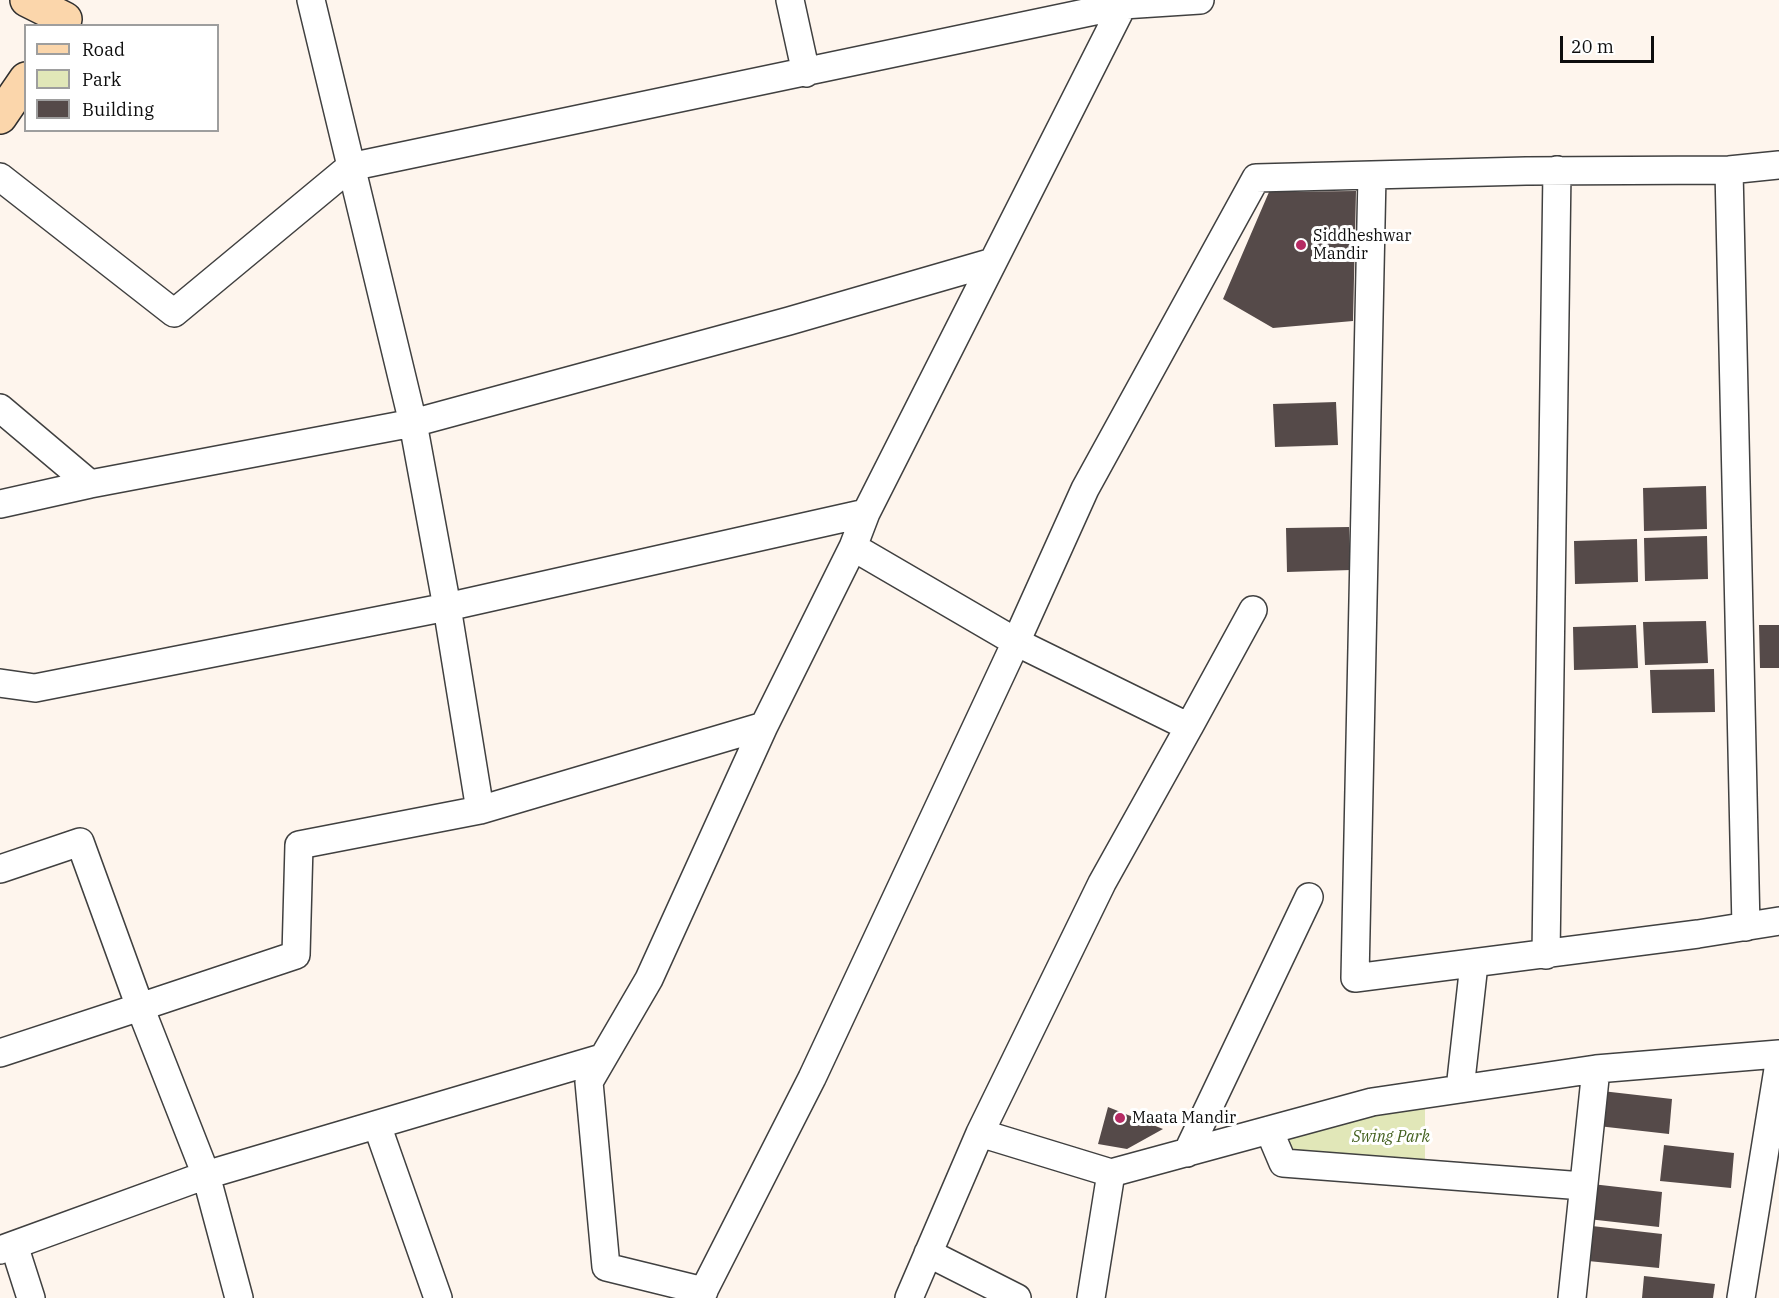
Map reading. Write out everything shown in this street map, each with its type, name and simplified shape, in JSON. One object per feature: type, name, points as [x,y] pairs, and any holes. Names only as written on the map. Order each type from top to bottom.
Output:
[{"type":"street","points":[[27,0],[68,15]]},
{"type":"street","points":[[311,0],[413,423],[447,607],[480,810]]},
{"type":"street","points":[[790,0],[806,73]]},
{"type":"street","points":[[0,177],[174,313],[350,167],[1123,5],[1200,0]]},
{"type":"street","points":[[1123,5],[866,513],[853,547],[764,726],[649,980],[589,1082],[606,1267],[702,1294],[812,1078],[1016,642],[1084,489],[1256,178],[1557,170],[1729,170],[1779,165]]},
{"type":"street","points":[[0,117],[24,82]]},
{"type":"street","points":[[1546,955],[1557,170]]},
{"type":"street","points":[[1729,170],[1746,927]]},
{"type":"street","points":[[1372,175],[1355,978],[1546,955],[1779,921]]},
{"type":"street","points":[[0,504],[90,484],[413,423],[789,321],[993,262]]},
{"type":"street","points":[[0,408],[90,484]]},
{"type":"street","points":[[0,683],[36,688],[447,607],[866,513]]},
{"type":"street","points":[[853,547],[1016,642],[1189,727]]},
{"type":"street","points":[[909,1298],[980,1133],[1102,883],[1253,610]]},
{"type":"street","points":[[0,1053],[296,954],[299,845],[480,810],[764,726]]},
{"type":"street","points":[[0,869],[80,842],[140,1007],[206,1175],[239,1298]]},
{"type":"street","points":[[1187,1153],[1310,897]]},
{"type":"street","points":[[1460,1089],[1474,964]]},
{"type":"street","points":[[980,1133],[1111,1173],[1372,1102],[1596,1069],[1779,1054]]},
{"type":"street","points":[[31,1298],[7,1248],[206,1175],[602,1058]]},
{"type":"street","points":[[1741,1298],[1779,1063]]},
{"type":"street","points":[[1572,1298],[1596,1069]]},
{"type":"street","points":[[377,1125],[438,1298]]},
{"type":"street","points":[[1269,1130],[1283,1163],[1583,1186]]},
{"type":"street","points":[[1091,1298],[1111,1173]]},
{"type":"street","points":[[928,1253],[1017,1298]]},
{"type":"green space","name":"Swing Park","points":[[1425,1094],[1425,1174],[1283,1163],[1269,1130]]},
{"type":"building","name":"Siddheshwar Mandir","points":[[1356,191],[1353,321],[1273,328],[1223,299],[1269,192]]},
{"type":"building","points":[[1336,402],[1338,445],[1275,447],[1273,404]]},
{"type":"building","points":[[1706,486],[1707,529],[1644,531],[1643,488]]},
{"type":"building","points":[[1349,527],[1351,570],[1287,572],[1286,528]]},
{"type":"building","points":[[1707,536],[1708,579],[1645,581],[1644,538]]},
{"type":"building","points":[[1637,539],[1638,582],[1575,584],[1574,541]]},
{"type":"building","points":[[1706,621],[1708,663],[1645,665],[1643,622]]},
{"type":"building","points":[[1636,625],[1638,668],[1574,670],[1573,627]]},
{"type":"building","points":[[1759,625],[1779,625],[1779,668],[1760,668]]},
{"type":"building","points":[[1714,669],[1715,712],[1652,713],[1650,670]]},
{"type":"building","points":[[1602,1091],[1672,1099],[1669,1134],[1598,1126]]},
{"type":"building","name":"Maata Mandir","points":[[1108,1107],[1163,1129],[1127,1149],[1098,1144]]},
{"type":"building","points":[[1664,1145],[1734,1153],[1731,1188],[1660,1181]]},
{"type":"building","points":[[1592,1184],[1662,1192],[1659,1227],[1588,1219]]},
{"type":"building","points":[[1592,1226],[1662,1234],[1659,1268],[1588,1261]]},
{"type":"building","points":[[1644,1276],[1715,1284],[1713,1298],[1642,1298]]},
{"type":"place","name":"Siddheshwar Mandir","points":[[1301,245]]},
{"type":"place","name":"Maata Mandir","points":[[1120,1118]]}]
